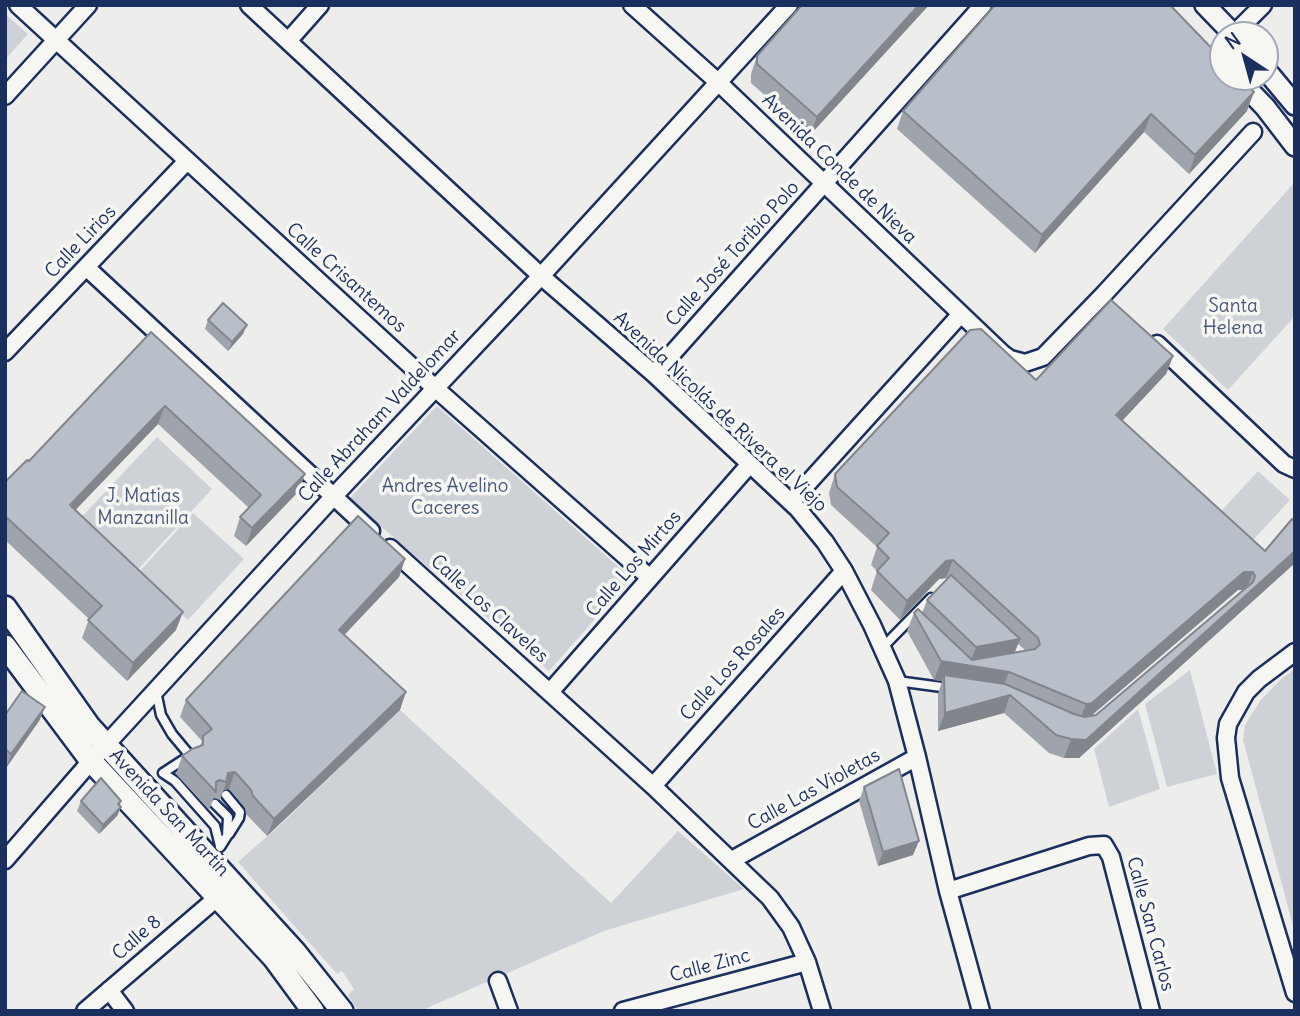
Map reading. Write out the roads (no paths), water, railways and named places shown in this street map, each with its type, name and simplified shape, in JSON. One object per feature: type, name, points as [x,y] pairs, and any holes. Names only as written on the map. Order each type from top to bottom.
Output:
[{"type":"main road","name":"Avenida San Martín","points":[[6,610],[89,726],[143,785],[219,855],[342,1011]]},
{"type":"main road","name":"Avenida San Martín","points":[[5,646],[91,761],[274,958],[313,1011]]},
{"type":"street","name":"Calle Crisantemos","points":[[18,5],[435,388],[650,578]]},
{"type":"street","points":[[5,96],[88,5]]},
{"type":"street","name":"Avenida Nicolás de Rivera el Viejo","points":[[249,5],[541,276],[654,374],[791,502],[825,542],[844,571],[897,681],[947,891],[981,1011]]},
{"type":"street","points":[[289,40],[320,5]]},
{"type":"street","name":"Avenida Conde de Nieva","points":[[632,5],[719,83],[1003,354],[1017,362],[1035,362],[1043,357],[1109,299],[1253,132]]},
{"type":"street","name":"Calle Abraham Valdelomar","points":[[5,860],[91,761],[332,497],[541,276],[789,5]]},
{"type":"street","name":"Calle José Toribio Polo","points":[[654,374],[983,5]]},
{"type":"street","points":[[1205,5],[1220,21]]},
{"type":"street","points":[[1247,21],[1263,5]]},
{"type":"street","points":[[1199,39],[1209,47]]},
{"type":"street","points":[[1279,86],[1295,105]]},
{"type":"street","points":[[1250,91],[1295,146]]},
{"type":"street","name":"Calle Lirios","points":[[5,352],[187,161]]},
{"type":"street","name":"Calle Los Claveles","points":[[86,267],[332,497],[653,786],[770,898],[791,927],[807,962],[822,1011]]},
{"type":"street","points":[[791,502],[961,314]]},
{"type":"street","points":[[1144,332],[1284,464],[1295,469]]},
{"type":"street","name":"Calle Los Mirtos","points":[[550,692],[750,464]]},
{"type":"street","name":"Calle Los Rosales","points":[[653,786],[844,571]]},
{"type":"street","points":[[1295,652],[1267,672],[1246,692],[1228,724],[1226,738],[1230,778],[1295,993]]},
{"type":"street","name":"Calle Las Violetas","points":[[732,860],[917,757]]},
{"type":"street","name":"Calle San Carlos","points":[[947,891],[1089,846],[1104,845],[1111,857],[1152,1011]]},
{"type":"street","name":"Calle 8","points":[[85,1011],[218,897]]},
{"type":"street","name":"Calle Zinc","points":[[624,1011],[807,962]]},
{"type":"street","points":[[498,981],[509,1011]]},
{"type":"street","points":[[109,990],[125,1011]]},
{"type":"lane","points":[[882,648],[937,592]]},
{"type":"lane","points":[[912,619],[921,628]]},
{"type":"lane","points":[[897,681],[963,691]]},
{"type":"lane","points":[[143,785],[183,760],[192,758],[172,734],[161,715],[156,691]]},
{"type":"lane","points":[[163,773],[181,769]]},
{"type":"lane","points":[[163,773],[175,781],[215,826],[219,855]]},
{"type":"lane","points":[[219,855],[239,818],[240,811],[226,795]]},
{"type":"lane","points":[[215,804],[228,817],[227,836]]},
{"type":"park label","name":"Santa Helena","points":[[1233,318]]},
{"type":"park label","name":"Andres Avelino Caceres","points":[[445,498]]},
{"type":"park label","name":"J. Matias Manzanilla","points":[[143,508]]}]
